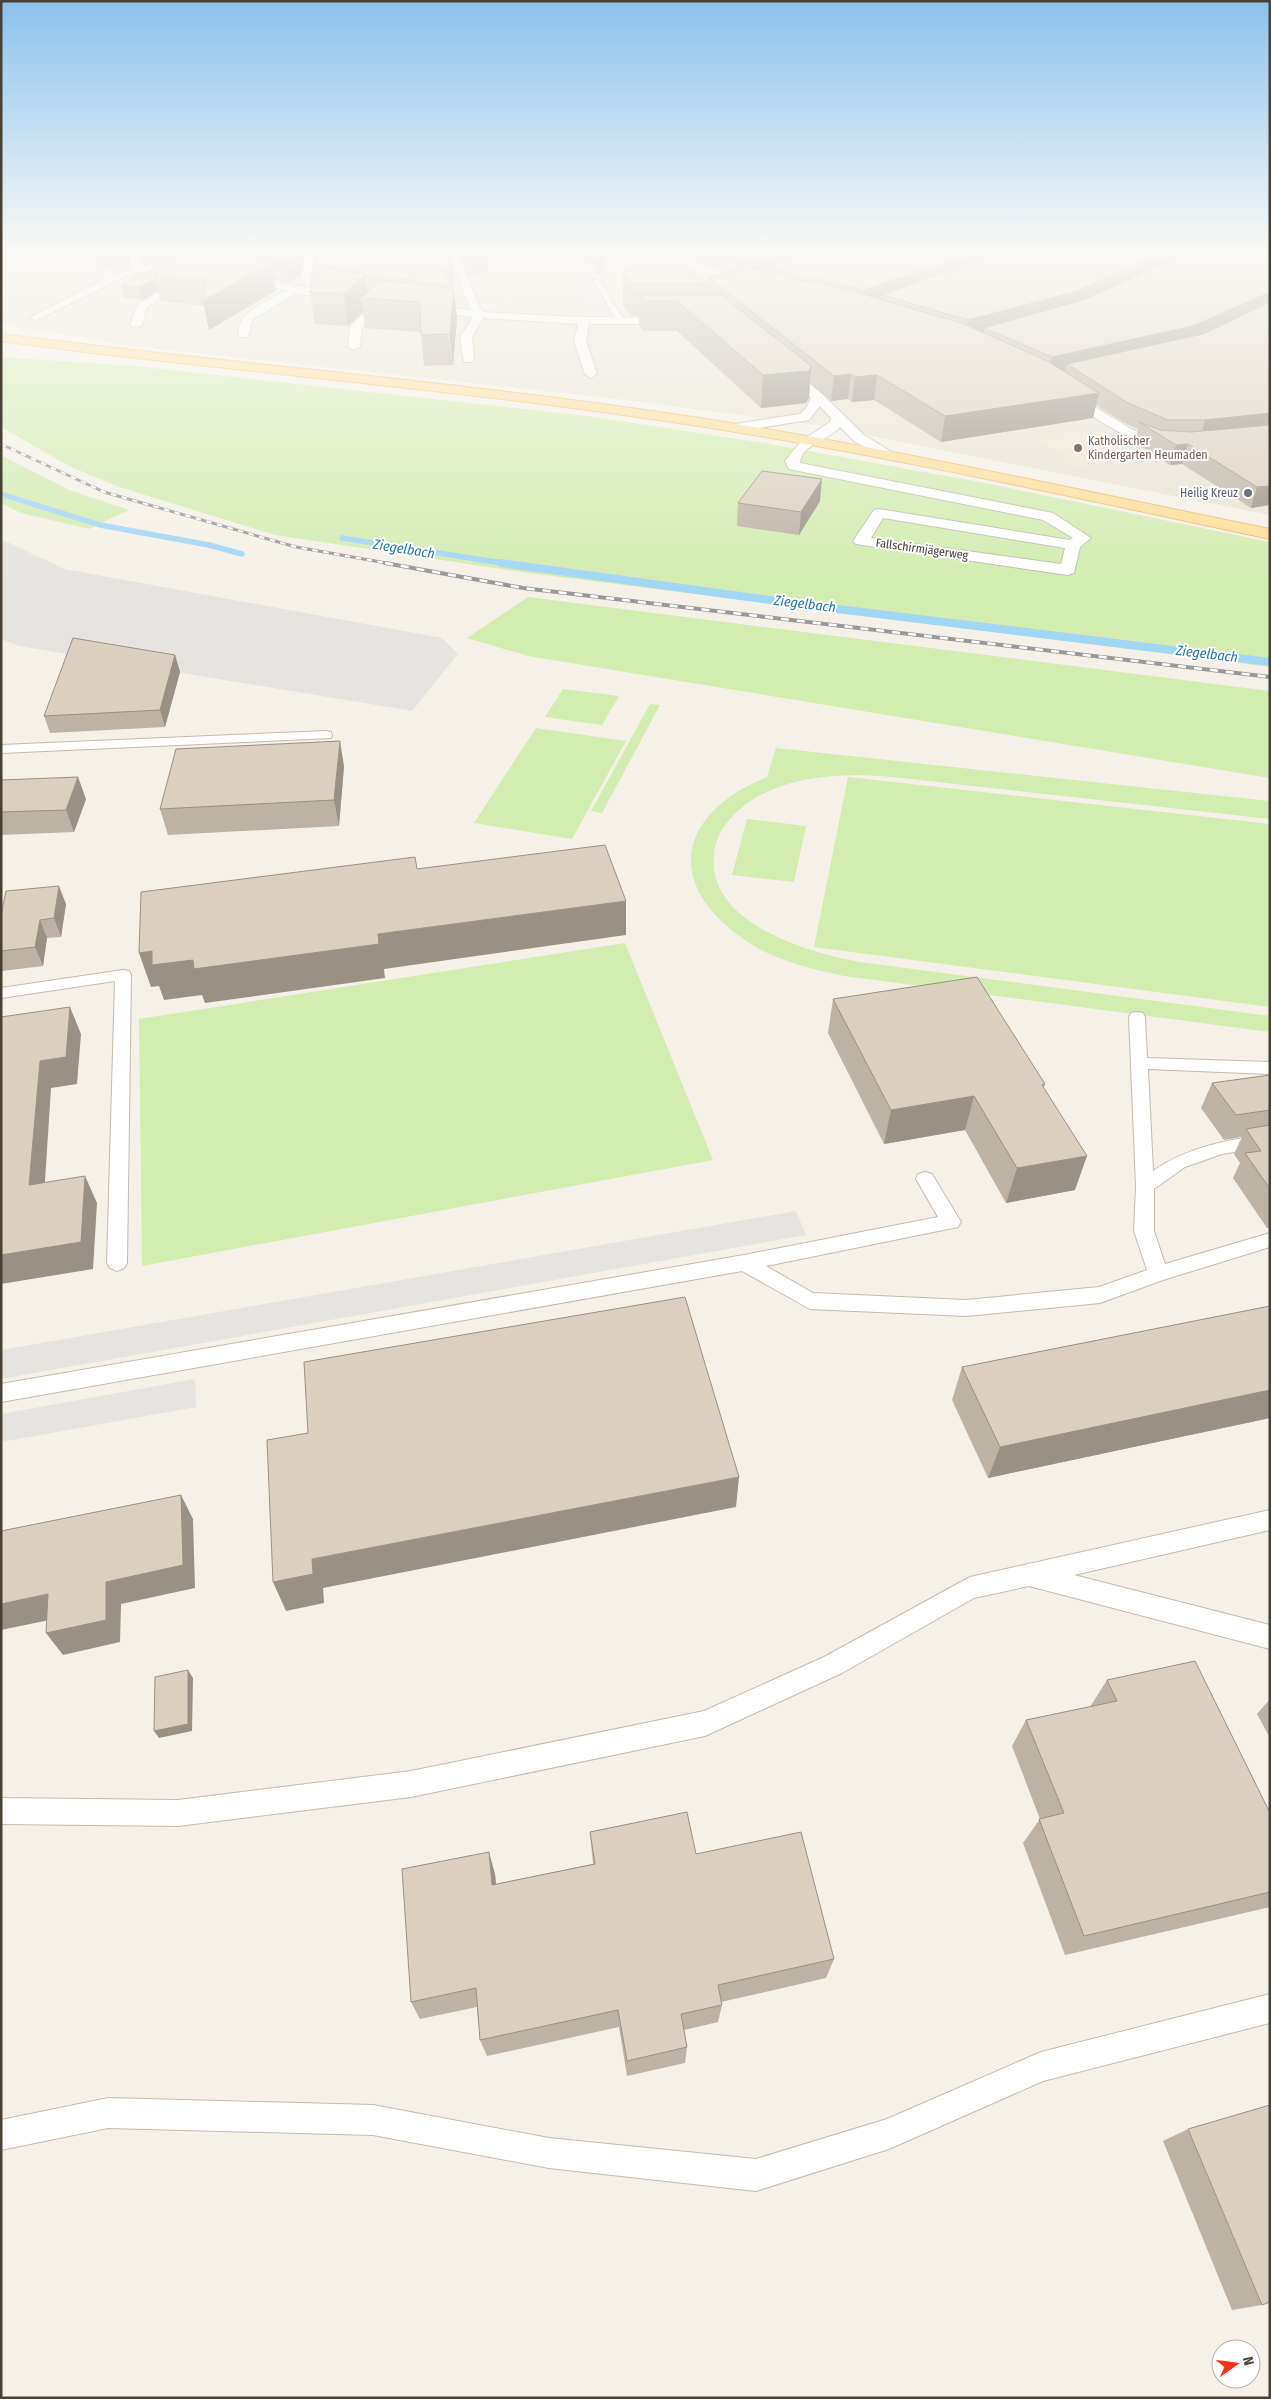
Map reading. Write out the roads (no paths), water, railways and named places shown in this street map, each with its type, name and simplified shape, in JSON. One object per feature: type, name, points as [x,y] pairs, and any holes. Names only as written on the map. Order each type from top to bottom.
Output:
[{"type":"main road","points":[[187,361],[602,408],[735,428],[810,440],[1270,534]]},
{"type":"street","points":[[587,361],[591,374]]},
{"type":"street","points":[[773,361],[818,397],[859,438],[890,456]]},
{"type":"street","points":[[1055,386],[1129,432],[1160,445],[1185,446]]},
{"type":"street","points":[[735,428],[804,417],[812,410],[818,397]]},
{"type":"street","points":[[810,440],[815,425],[822,415],[818,397]]},
{"type":"street","points":[[810,440],[833,428],[838,417]]},
{"type":"street","name":"Fallschirmjägerweg","points":[[810,440],[792,461],[794,466],[1048,516],[1083,538],[1073,545],[1068,570],[861,541],[879,512],[1073,545]]},
{"type":"lane","points":[[1,749],[326,735]]},
{"type":"lane","points":[[1,993],[124,975],[117,1263]]},
{"type":"lane","points":[[1137,1017],[1145,1186],[1144,1231],[1158,1274]]},
{"type":"lane","points":[[1140,1063],[1270,1068]]},
{"type":"lane","points":[[1145,1186],[1179,1162],[1220,1148],[1270,1140]]},
{"type":"lane","points":[[1,1393],[744,1263],[951,1222],[925,1179]]},
{"type":"lane","points":[[744,1263],[810,1301],[966,1308],[1100,1295],[1158,1274],[1270,1240]]},
{"type":"lane","points":[[1,1811],[178,1813],[411,1784],[705,1723],[833,1665],[970,1588],[1270,1520]]},
{"type":"lane","points":[[1026,1574],[1270,1637]]},
{"type":"lane","points":[[1,2135],[108,2113],[373,2120],[549,2152],[756,2175],[889,2134],[1042,2067],[1270,2008]]},
{"type":"waterway","name":"Ziegelbach","points":[[1,494],[100,525],[209,545],[242,554]]},
{"type":"waterway","name":"Ziegelbach","points":[[342,538],[509,564]]},
{"type":"waterway","name":"Ziegelbach","points":[[501,563],[805,605],[1270,662]]},
{"type":"railway","points":[[1,444],[104,492],[296,547],[392,564]]},
{"type":"railway","points":[[385,563],[523,588],[1270,677]]},
{"type":"place","name":"Katholischer Kindergarten Heumaden","points":[[1078,448]]},
{"type":"place","name":"Heilig Kreuz","points":[[1248,493]]}]
